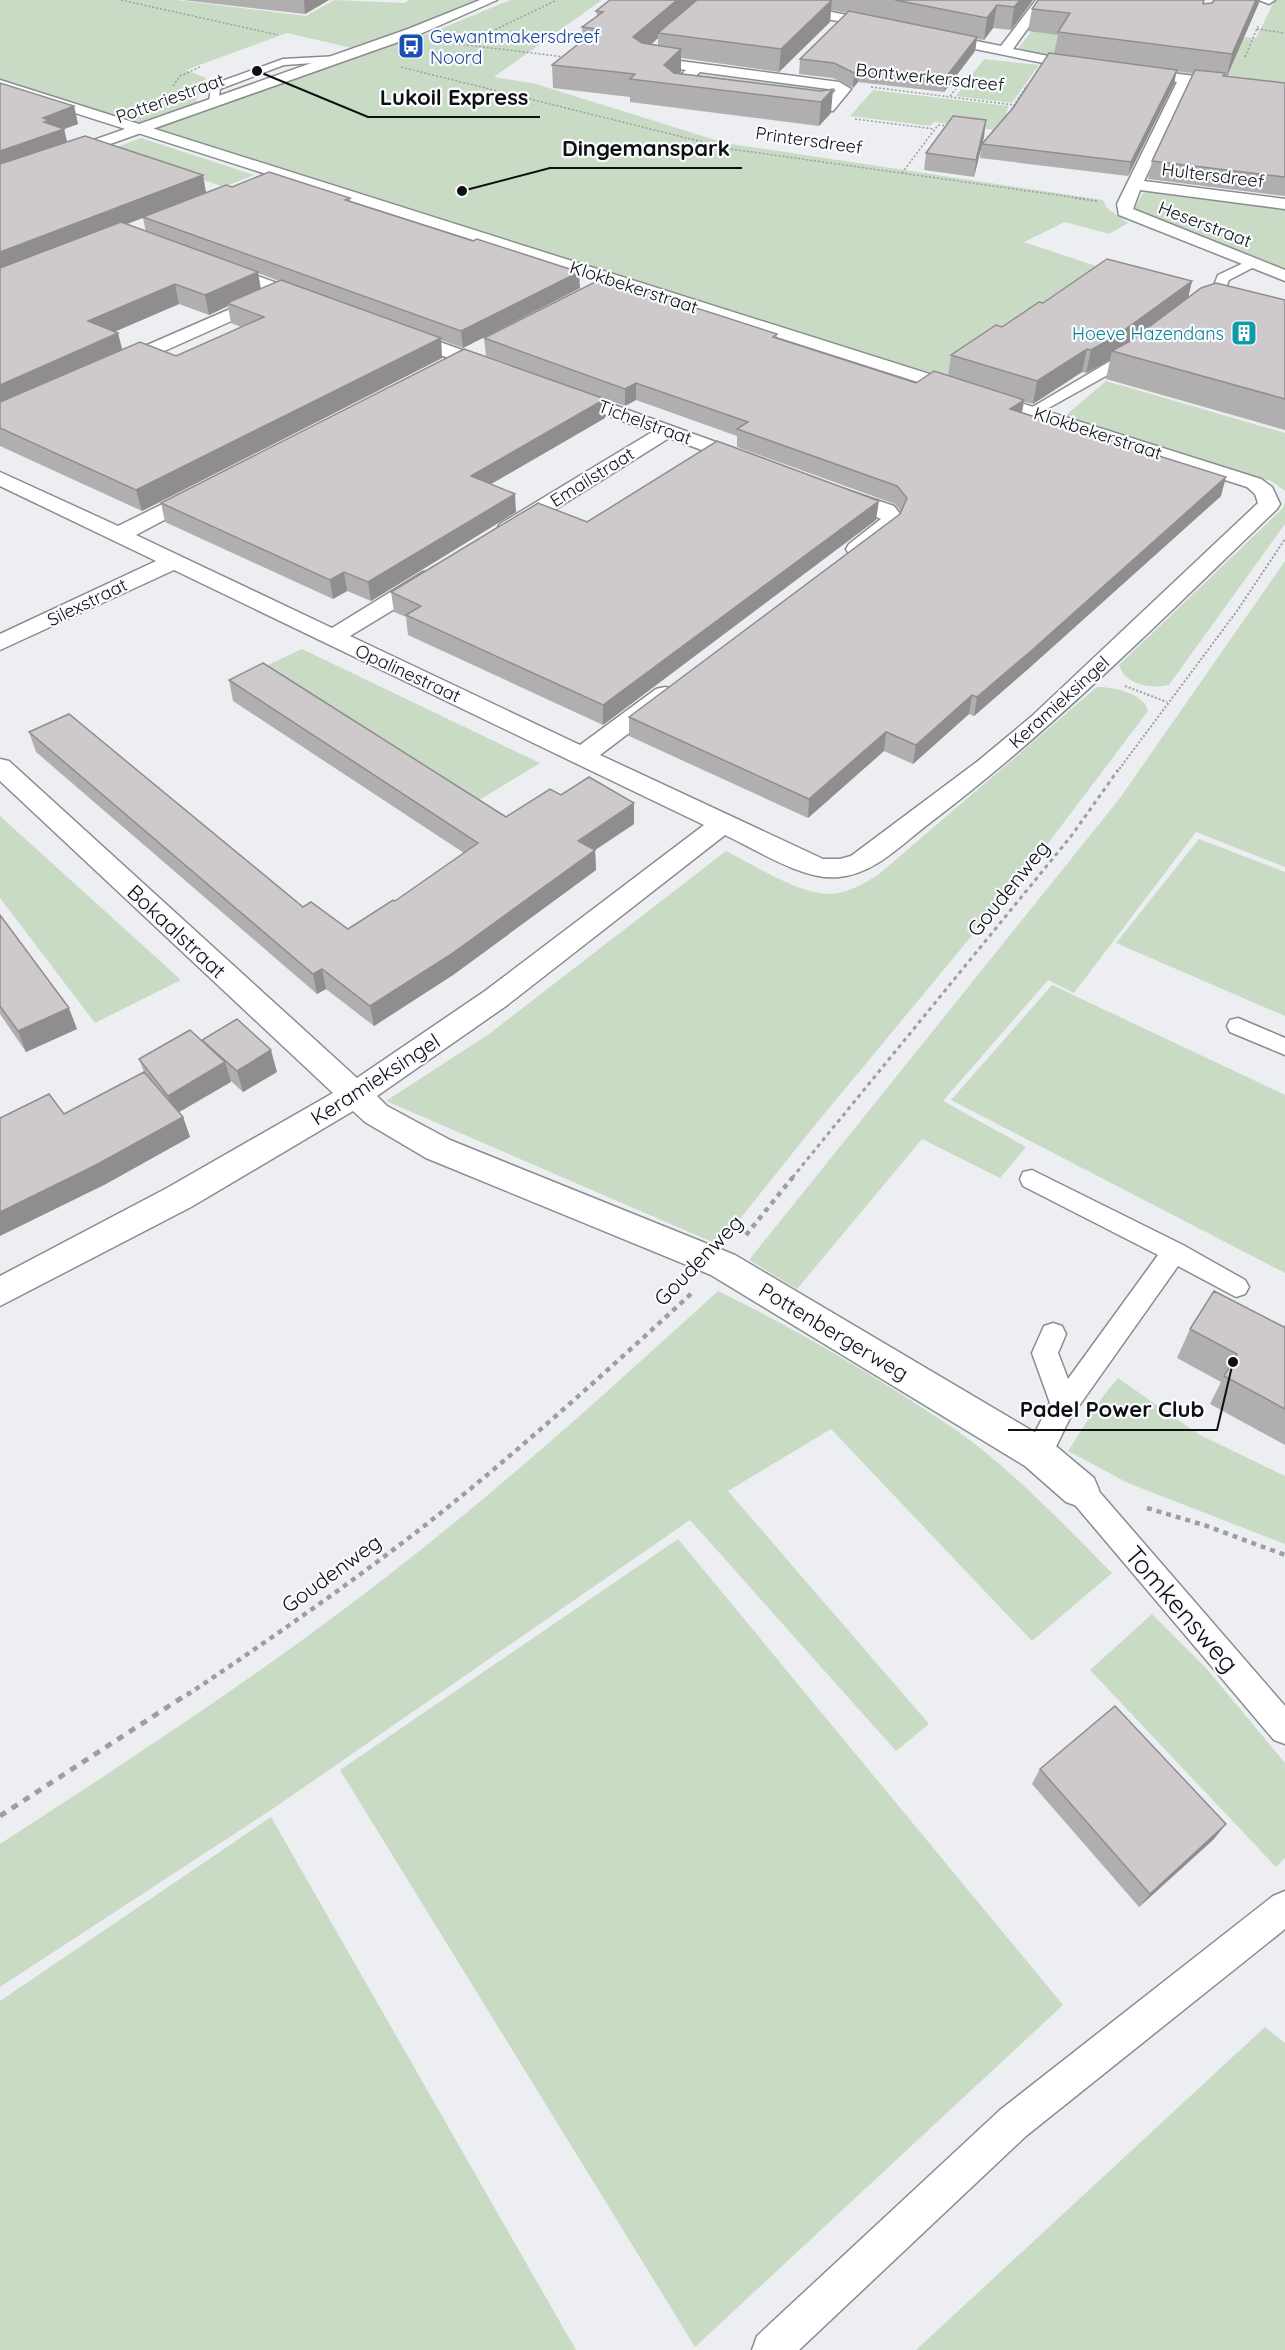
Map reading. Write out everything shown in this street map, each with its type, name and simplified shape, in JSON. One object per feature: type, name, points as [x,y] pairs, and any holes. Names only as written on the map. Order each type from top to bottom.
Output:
[{"type":"street","name":"Potteriestraat","points":[[0,178],[353,54],[491,0]]},
{"type":"street","points":[[753,0],[1073,65],[1285,91]]},
{"type":"street","points":[[1004,52],[1042,0]]},
{"type":"street","points":[[868,22],[881,9]]},
{"type":"street","points":[[831,32],[845,18]]},
{"type":"street","name":"Bontwerkersdreef","points":[[659,46],[642,60],[695,69],[843,87],[828,108]]},
{"type":"street","points":[[783,79],[799,63]]},
{"type":"street","points":[[695,69],[673,88],[714,96]]},
{"type":"street","points":[[1129,196],[1185,80]]},
{"type":"street","name":"Klokbekerstraat","points":[[0,84],[1254,483],[1266,493]]},
{"type":"street","points":[[773,103],[828,108]]},
{"type":"street","points":[[257,182],[279,173]]},
{"type":"street","name":"Hultersdreef","points":[[1129,196],[1285,204]]},
{"type":"street","name":"Heserstraat","points":[[1129,196],[1125,213],[1130,216],[1285,276]]},
{"type":"street","points":[[198,260],[326,307]]},
{"type":"street","points":[[592,291],[614,280]]},
{"type":"street","points":[[98,374],[283,291]]},
{"type":"street","points":[[379,326],[510,373]]},
{"type":"street","points":[[444,368],[486,346]]},
{"type":"street","name":"Tichelstraat","points":[[543,386],[765,466]]},
{"type":"street","name":"Emailstraat","points":[[485,543],[667,430]]},
{"type":"street","name":"Opalinestraat","points":[[0,478],[817,867]]},
{"type":"street","points":[[120,534],[224,481]]},
{"type":"street","points":[[820,487],[886,510],[892,518],[888,526],[840,562]]},
{"type":"street","name":"Keramieksingel","points":[[817,867],[852,867],[861,862],[987,767],[1041,721],[1265,510],[1269,504],[1266,493]]},
{"type":"street","name":"Silexstraat","points":[[0,643],[174,561]]},
{"type":"street","points":[[333,637],[445,568]]},
{"type":"street","points":[[582,756],[687,677]]},
{"type":"street","name":"Bokaalstraat","points":[[0,767],[365,1105]]},
{"type":"street","name":"Keramieksingel","points":[[0,1292],[217,1176],[365,1105],[723,824]]},
{"type":"street","name":"Pottenbergerweg","points":[[365,1105],[438,1149],[723,1265],[1038,1454],[1080,1490]]},
{"type":"lane","points":[[1188,310],[1215,300],[1223,278],[1252,263]]},
{"type":"lane","points":[[1031,412],[1118,364],[1144,344]]},
{"type":"lane","points":[[1238,1026],[1285,1047]]},
{"type":"lane","points":[[1032,1179],[1174,1252],[1236,1287]]},
{"type":"lane","points":[[1038,1454],[1061,1411],[1174,1252]]},
{"type":"lane","points":[[1053,1334],[1045,1353],[1062,1393],[1064,1403],[1061,1411]]},
{"type":"lane","name":"Tomkensweg","points":[[1080,1490],[1285,1729]]},
{"type":"lane","points":[[771,2350],[1012,2123],[1285,1908]]},
{"type":"path","points":[[121,0],[283,37]]},
{"type":"path","points":[[1257,29],[1285,33]]},
{"type":"path","points":[[459,44],[569,57]]},
{"type":"path","name":"Printersdreef","points":[[353,54],[731,149],[964,182],[1129,196]]},
{"type":"path","name":"Bontwerkersdreef","points":[[843,87],[872,87],[1014,105]]},
{"type":"path","points":[[828,108],[840,117],[935,129]]},
{"type":"path","points":[[1004,122],[1009,112],[1021,114]]},
{"type":"path","points":[[902,173],[938,125],[958,127]]},
{"type":"path","points":[[964,182],[970,174]]},
{"type":"path","name":"Goudenweg","points":[[0,1816],[184,1697],[346,1584],[537,1430],[634,1348],[723,1265],[1072,835],[1167,702],[1237,611],[1285,538]]},
{"type":"path","points":[[1080,1490],[1204,1525],[1285,1555]]},
{"type":"green space","points":[[0,0],[177,0],[306,16],[334,0],[404,3],[410,0],[477,0],[356,49],[287,33],[186,70],[206,78],[196,101],[216,106],[438,30],[510,0],[602,0],[494,77],[536,84],[725,143],[1103,200],[1107,208],[1128,223],[1109,234],[1065,222],[1024,242],[1099,267],[938,383],[0,83]]},
{"type":"green space","points":[[1275,0],[1285,0],[1285,89],[1124,70],[1017,50],[1041,19],[1256,38]]},
{"type":"green space","points":[[984,59],[1039,65],[1012,103],[956,96]]},
{"type":"green space","points":[[701,74],[833,90],[817,107],[683,90]]},
{"type":"green space","points":[[873,90],[1009,106],[1006,113],[1128,128],[1119,146],[934,122],[930,126],[850,116]]},
{"type":"green space","points":[[141,138],[254,175],[224,187],[112,149]]},
{"type":"green space","points":[[1154,190],[1285,207],[1285,272],[1141,218],[1134,209],[1143,193]]},
{"type":"green space","points":[[1106,381],[1285,433],[1285,491],[1271,481],[1065,416]]},
{"type":"green space","points":[[1285,502],[1285,524],[1169,685],[1146,686],[1127,677],[1119,665],[1283,508]]},
{"type":"green space","points":[[1285,561],[1285,867],[1196,832],[1074,993],[1048,980],[943,1101],[1026,1147],[1000,1178],[922,1139],[797,1289],[749,1260],[1120,798]]},
{"type":"green space","points":[[302,649],[540,763],[476,802],[266,666]]},
{"type":"green space","points":[[1097,687],[1111,688],[1134,695],[1141,700],[1148,711],[1043,850],[815,1125],[719,1245],[386,1101],[489,1034],[726,851],[791,885],[818,893],[843,892],[878,875]]},
{"type":"green space","points":[[0,816],[181,980],[95,1023],[0,898]]},
{"type":"green space","points":[[1199,839],[1285,872],[1285,1016],[1116,943]]},
{"type":"green space","points":[[1052,985],[1285,1095],[1285,1273],[951,1100]]},
{"type":"green space","points":[[718,1291],[835,1354],[969,1439],[1033,1494],[1112,1573],[1032,1641],[831,1429],[728,1491],[929,1724],[896,1751],[690,1520],[271,1810],[0,1987],[0,1844],[207,1707],[359,1598],[527,1462]]},
{"type":"green space","points":[[1118,1378],[1198,1434],[1285,1476],[1285,1544],[1128,1483],[1068,1451],[1104,1395]]},
{"type":"green space","points":[[678,1539],[1063,2005],[695,2347],[340,1770]]},
{"type":"green space","points":[[1152,1614],[1206,1668],[1285,1763],[1285,1858],[1276,1867],[1090,1670]]},
{"type":"green space","points":[[271,1817],[576,2350],[0,2350],[0,2001]]},
{"type":"green space","points":[[1265,2027],[1285,2043],[1285,2350],[916,2350]]},
{"type":"building","points":[[610,0],[677,0],[633,37],[642,43],[681,49],[664,65],[674,73],[821,91],[833,89],[821,102],[630,79],[635,74],[552,65],[597,29],[582,27],[603,12],[596,11]]},
{"type":"building","points":[[697,0],[832,0],[781,49],[658,33]]},
{"type":"building","points":[[895,0],[1020,0],[1014,7],[997,5],[987,18]]},
{"type":"building","points":[[1038,0],[1204,0],[1203,4],[1212,3],[1214,0],[1256,0],[1232,54],[1058,32],[1070,13],[1032,9]]},
{"type":"building","points":[[849,11],[977,37],[946,77],[859,67],[854,73],[834,63],[800,59]]},
{"type":"building","points":[[1049,53],[1177,70],[1131,162],[982,144],[1013,108]]},
{"type":"building","points":[[1195,70],[1225,73],[1223,76],[1285,83],[1285,177],[1152,161]]},
{"type":"building","points":[[0,83],[74,106],[43,118],[49,120],[44,122],[64,129],[0,151]]},
{"type":"building","points":[[953,116],[986,120],[976,160],[926,153]]},
{"type":"building","points":[[85,136],[203,175],[0,252],[0,164]]},
{"type":"building","points":[[269,172],[350,198],[345,200],[579,272],[461,331],[143,217],[226,185],[232,187]]},
{"type":"building","points":[[121,222],[258,272],[205,295],[175,284],[88,321],[118,333],[0,385],[0,268]]},
{"type":"building","points":[[1107,259],[1192,281],[1116,336],[1091,350],[1087,349],[1037,381],[951,355],[996,325],[1002,327],[1039,302],[1043,303]]},
{"type":"building","points":[[603,278],[777,334],[773,337],[916,383],[934,371],[1024,400],[1010,409],[1226,477],[1031,651],[977,697],[972,695],[916,745],[886,732],[809,799],[629,717],[900,514],[907,498],[897,486],[737,429],[748,422],[636,383],[625,389],[484,338]]},
{"type":"building","points":[[281,280],[441,338],[136,490],[0,428],[0,402],[140,342],[176,356],[264,317],[227,303]]},
{"type":"building","points":[[1216,283],[1285,300],[1285,399],[1112,351],[1130,341],[1201,288]]},
{"type":"building","points":[[464,349],[605,399],[471,476],[515,494],[368,582],[344,572],[330,580],[161,503]]},
{"type":"building","points":[[717,441],[879,501],[603,705],[406,615],[421,606],[391,592],[538,503],[587,522]]},
{"type":"building","points":[[263,663],[506,817],[550,789],[561,795],[589,777],[634,803],[578,841],[595,850],[450,955],[370,1006],[322,969],[313,974],[29,732],[69,714],[303,907],[311,902],[348,929],[393,900],[395,901],[478,843],[229,680]]},
{"type":"building","points":[[0,915],[69,1008],[18,1031],[0,1006]]},
{"type":"building","points":[[237,1019],[271,1050],[237,1071],[202,1040]]},
{"type":"building","points":[[190,1030],[225,1062],[168,1096],[139,1059]]},
{"type":"building","points":[[144,1072],[183,1117],[96,1165],[0,1212],[0,1118],[49,1094],[64,1114]]},
{"type":"building","points":[[1214,1291],[1285,1326],[1285,1409],[1224,1376],[1237,1354],[1190,1329]]},
{"type":"building","points":[[1115,1706],[1226,1824],[1150,1894],[1040,1769]]},
{"type":"place","name":"Gewantmakersdreef Noord","points":[[411,46]]},
{"type":"place","name":"Lukoil Express","points":[[257,71]]},
{"type":"place","name":"Dingemanspark","points":[[462,191]]},
{"type":"place","name":"Hoeve Hazendans","points":[[1244,333]]},
{"type":"place","name":"Padel Power Club","points":[[1233,1362]]}]
